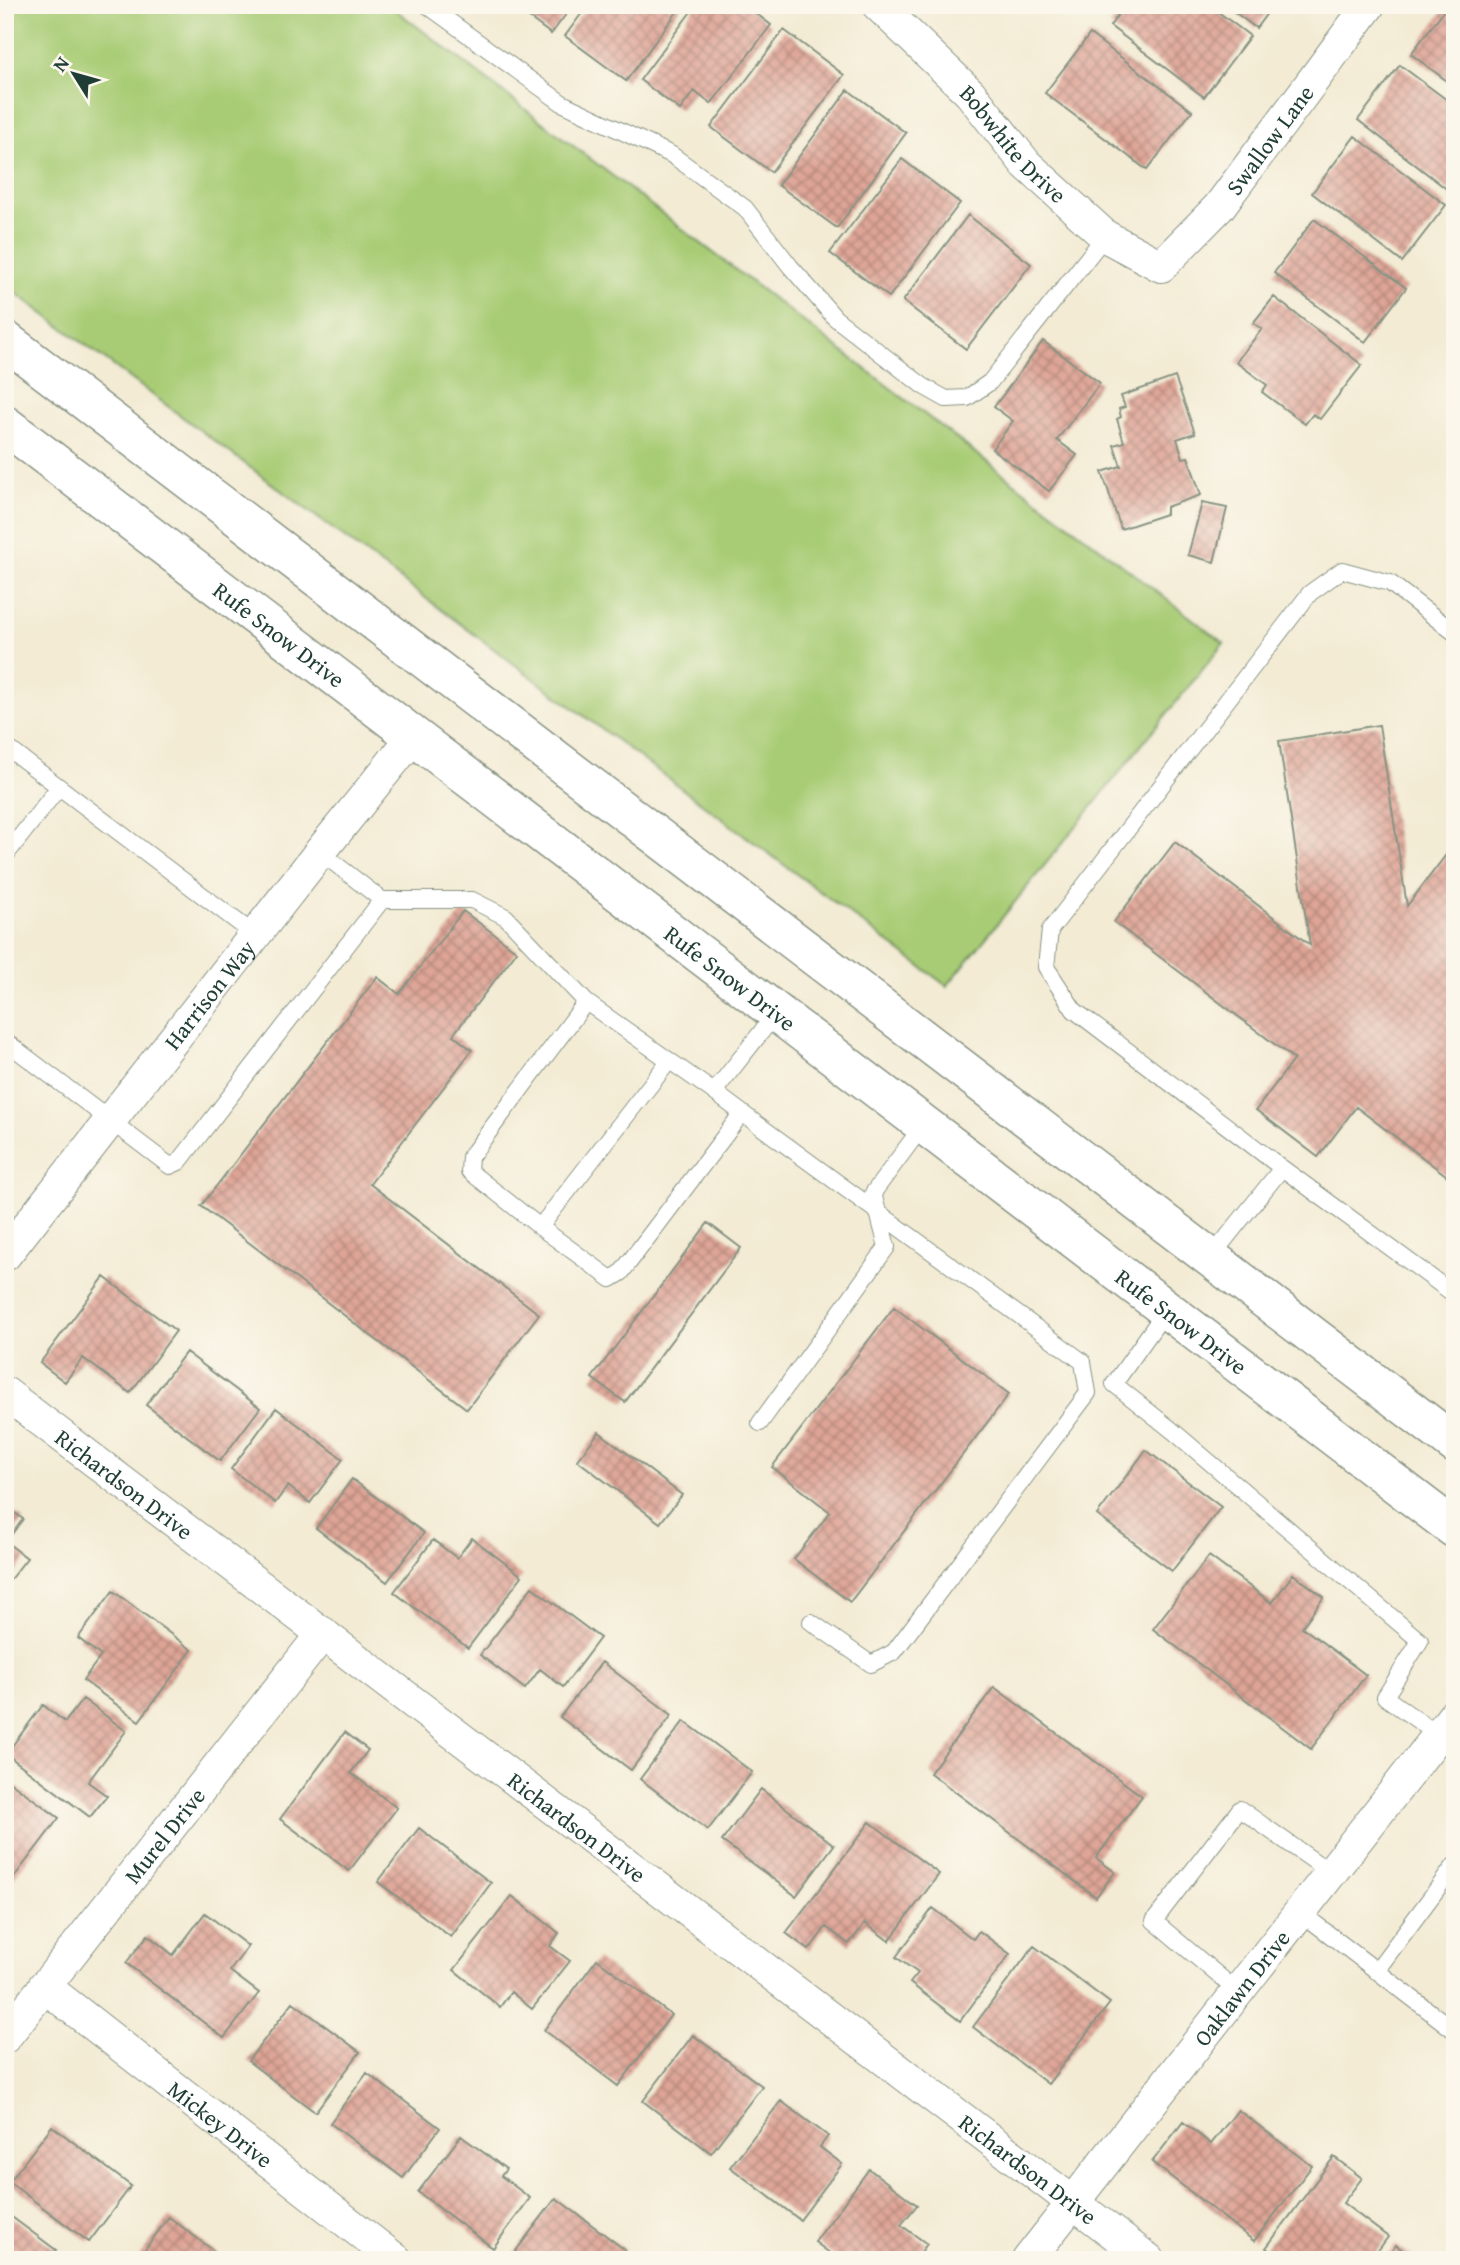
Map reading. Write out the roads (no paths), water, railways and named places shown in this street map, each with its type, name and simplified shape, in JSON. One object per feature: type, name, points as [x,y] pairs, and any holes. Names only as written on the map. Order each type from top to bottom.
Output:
[{"type":"main road","points":[[5,340],[1455,1444]]},
{"type":"main road","name":"Rufe Snow Drive","points":[[5,425],[1455,1529]]},
{"type":"street","name":"Bobwhite Drive","points":[[878,5],[970,93],[1026,164],[1105,236],[1161,266]]},
{"type":"street","name":"Swallow Lane","points":[[1161,266],[1219,207],[1369,5]]},
{"type":"street","name":"Harrison Way","points":[[5,1255],[413,737]]},
{"type":"street","name":"Richardson Drive","points":[[5,1392],[1149,2260]]},
{"type":"street","name":"Murel Drive","points":[[5,2037],[323,1633]]},
{"type":"street","name":"Oaklawn Drive","points":[[1028,2260],[1447,1724]]},
{"type":"street","name":"Mickey Drive","points":[[44,1986],[396,2260]]},
{"type":"lane","points":[[427,5],[562,103],[672,155],[745,208],[835,318],[923,386],[946,399],[967,398],[990,382],[1105,236]]},
{"type":"lane","points":[[1455,633],[1390,583],[1342,570],[1310,593],[1050,930],[1046,967],[1074,1010],[1455,1295]]},
{"type":"lane","points":[[5,746],[255,935]]},
{"type":"lane","points":[[5,856],[60,787]]},
{"type":"lane","points":[[320,852],[382,900],[472,900],[506,917],[586,1002],[714,1092],[1083,1362],[1088,1393],[894,1652],[871,1664],[811,1622]]},
{"type":"lane","points":[[5,1041],[170,1166],[179,1162],[382,900]]},
{"type":"lane","points":[[586,1002],[470,1157],[469,1171],[611,1279],[621,1273],[742,1113]]},
{"type":"lane","points":[[714,1092],[777,1012]]},
{"type":"lane","points":[[540,1227],[669,1060]]},
{"type":"lane","points":[[760,1423],[887,1247],[873,1193],[925,1124]]},
{"type":"lane","points":[[1211,1257],[1282,1168]]},
{"type":"lane","points":[[1167,1309],[1115,1384],[1420,1641],[1385,1697],[1447,1724]]},
{"type":"lane","points":[[1238,1992],[1154,1921],[1240,1809],[1331,1873]]},
{"type":"lane","points":[[1376,1971],[1455,1865]]},
{"type":"lane","points":[[1300,1912],[1455,2031]]}]
